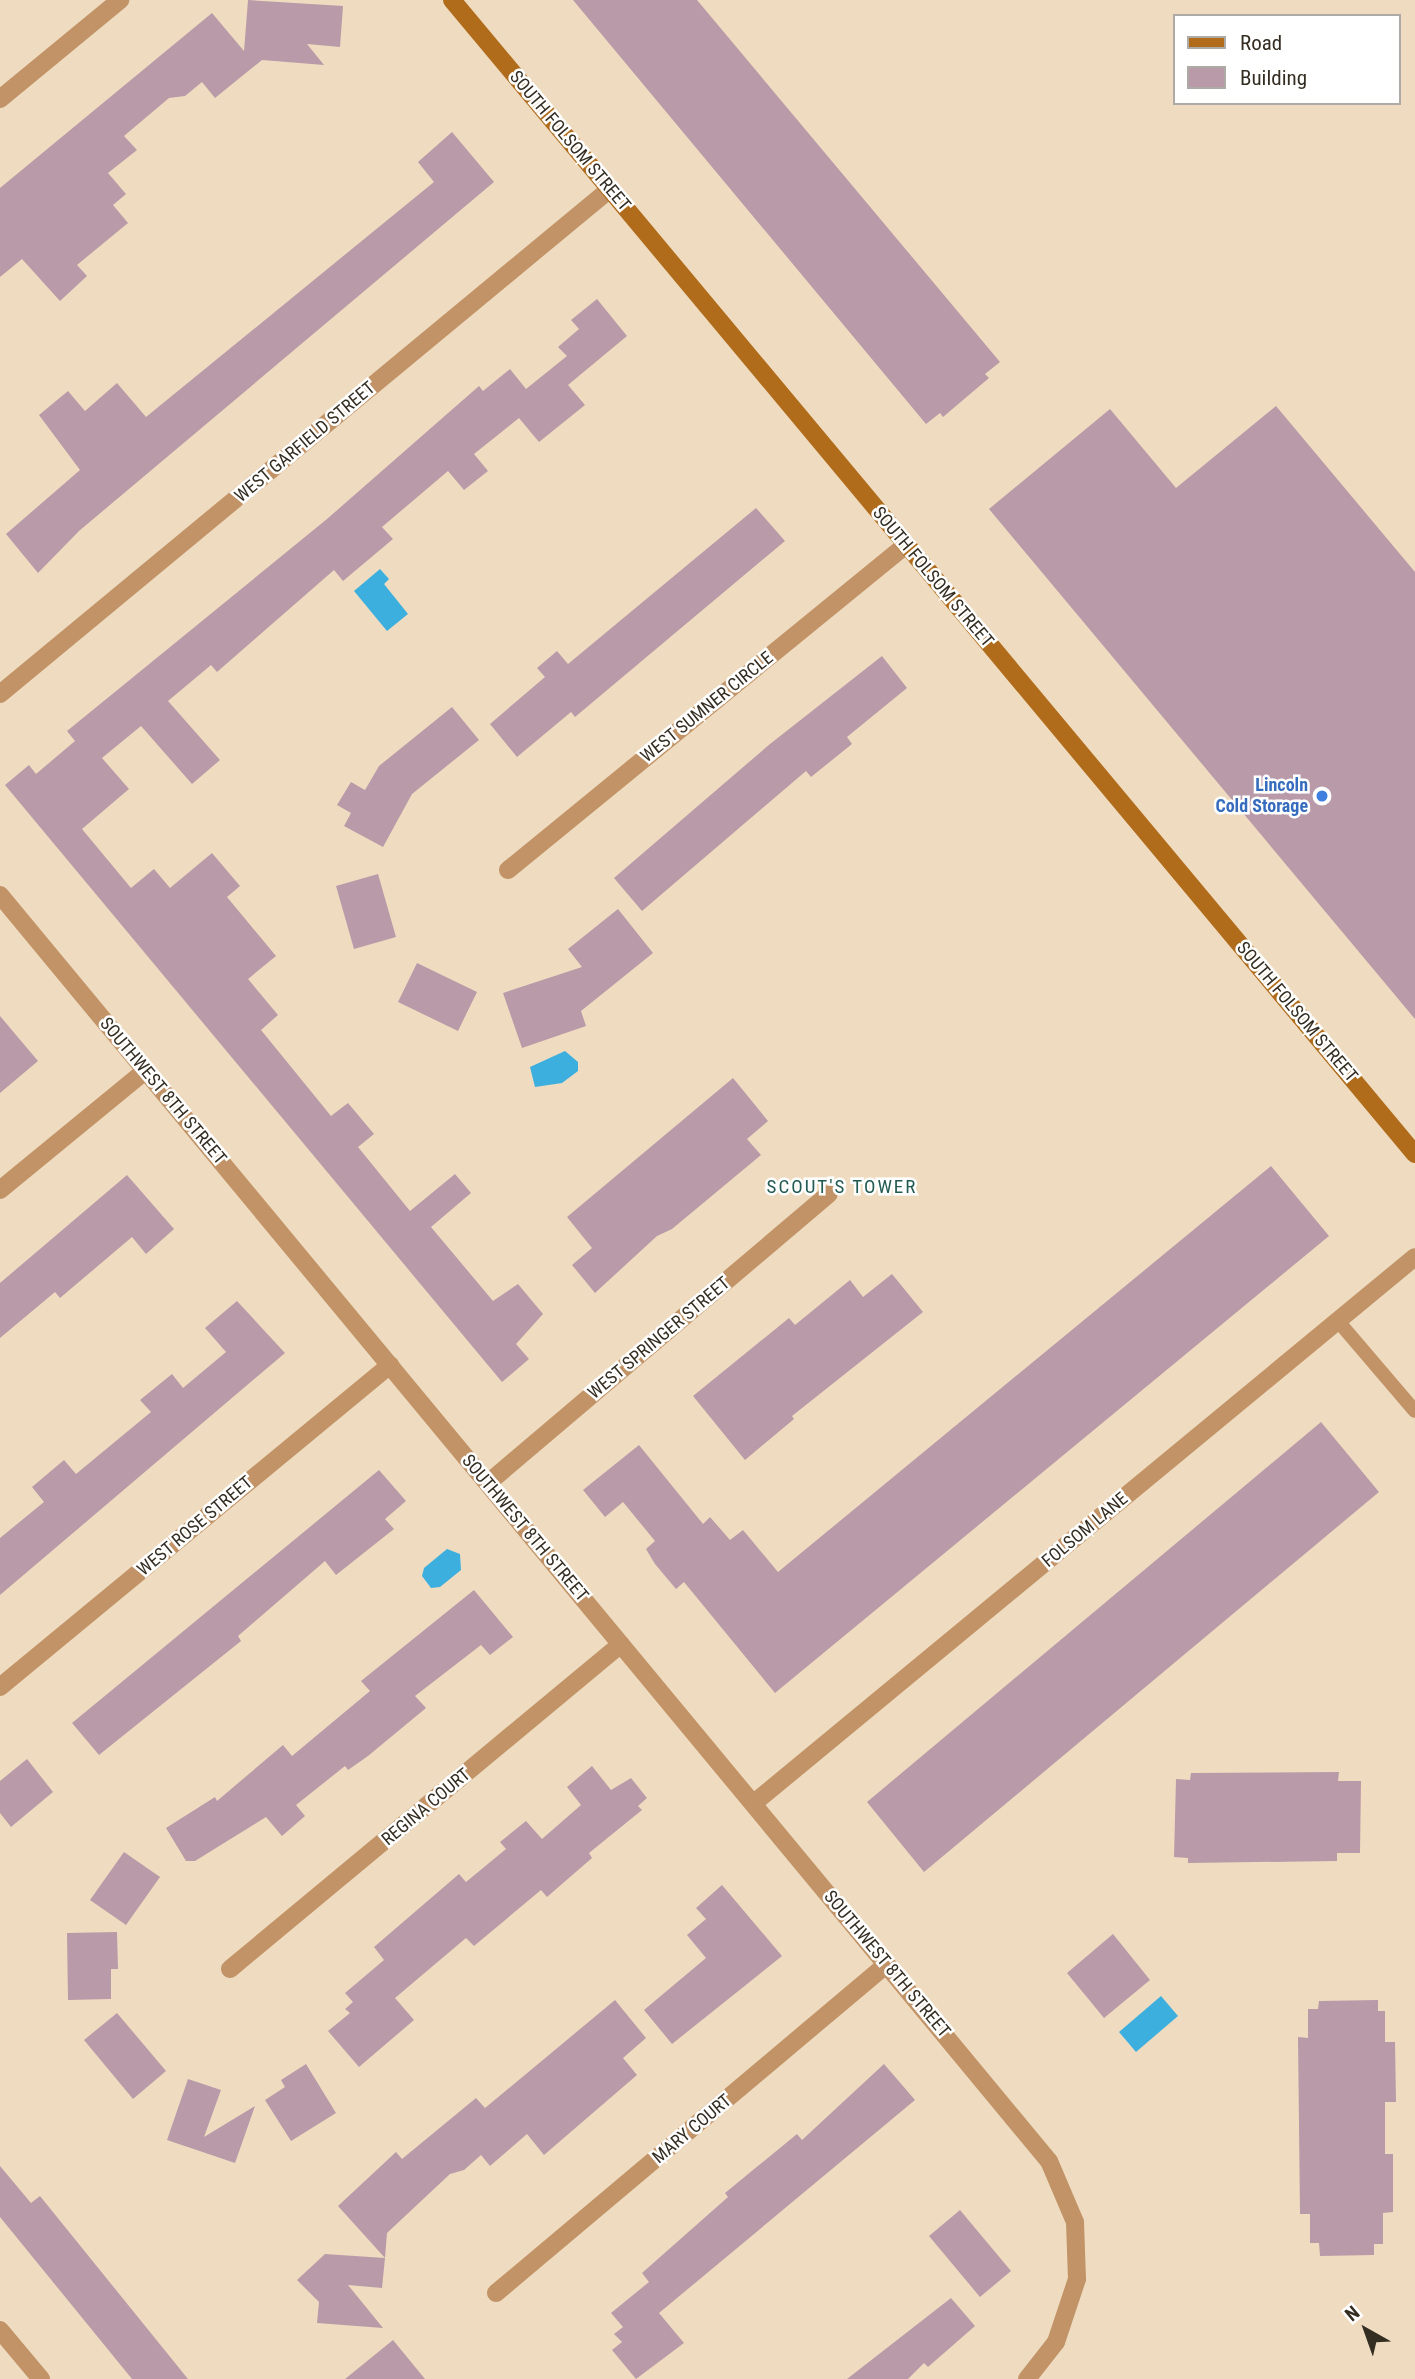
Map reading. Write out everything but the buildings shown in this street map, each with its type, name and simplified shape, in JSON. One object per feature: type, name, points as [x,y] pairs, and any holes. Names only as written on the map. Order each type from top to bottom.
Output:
[{"type":"street","points":[[0,99],[120,0]]},
{"type":"street","name":"SOUTH FOLSOM STREET","points":[[452,0],[1415,1154]]},
{"type":"street","name":"WEST GARFIELD STREET","points":[[0,694],[610,189]]},
{"type":"street","name":"WEST SUMNER CIRCLE","points":[[508,870],[906,544]]},
{"type":"street","name":"SOUTHWEST 8TH STREET","points":[[0,895],[1049,2161],[1075,2222],[1077,2279],[1056,2342],[1027,2379]]},
{"type":"street","points":[[0,1190],[145,1070]]},
{"type":"street","name":"WEST SPRINGER STREET","points":[[488,1483],[829,1194]]},
{"type":"street","name":"FOLSOM LANE","points":[[754,1803],[1415,1257]]},
{"type":"street","name":"WEST ROSE STREET","points":[[0,1687],[390,1365]]},
{"type":"street","name":"REGINA COURT","points":[[230,1969],[621,1644]]},
{"type":"street","name":"MARY COURT","points":[[496,2293],[887,1964]]},
{"type":"street","points":[[0,2330],[41,2379]]},
{"type":"lane","points":[[1338,1321],[1415,1411]]},
{"type":"water","points":[[380,569],[389,579],[384,584],[408,614],[387,631],[354,591]]},
{"type":"water","points":[[565,1051],[578,1062],[578,1071],[562,1083],[535,1087],[530,1067]]},
{"type":"water","points":[[447,1549],[460,1554],[461,1570],[440,1587],[431,1588],[422,1576],[424,1568]]},
{"type":"water","points":[[1161,1996],[1178,2016],[1136,2052],[1119,2032]]},
{"type":"place","name":"Lincoln Cold Storage","points":[[1322,796]]},
{"type":"district","name":"SCOUT'S TOWER","points":[[842,1187]]}]
